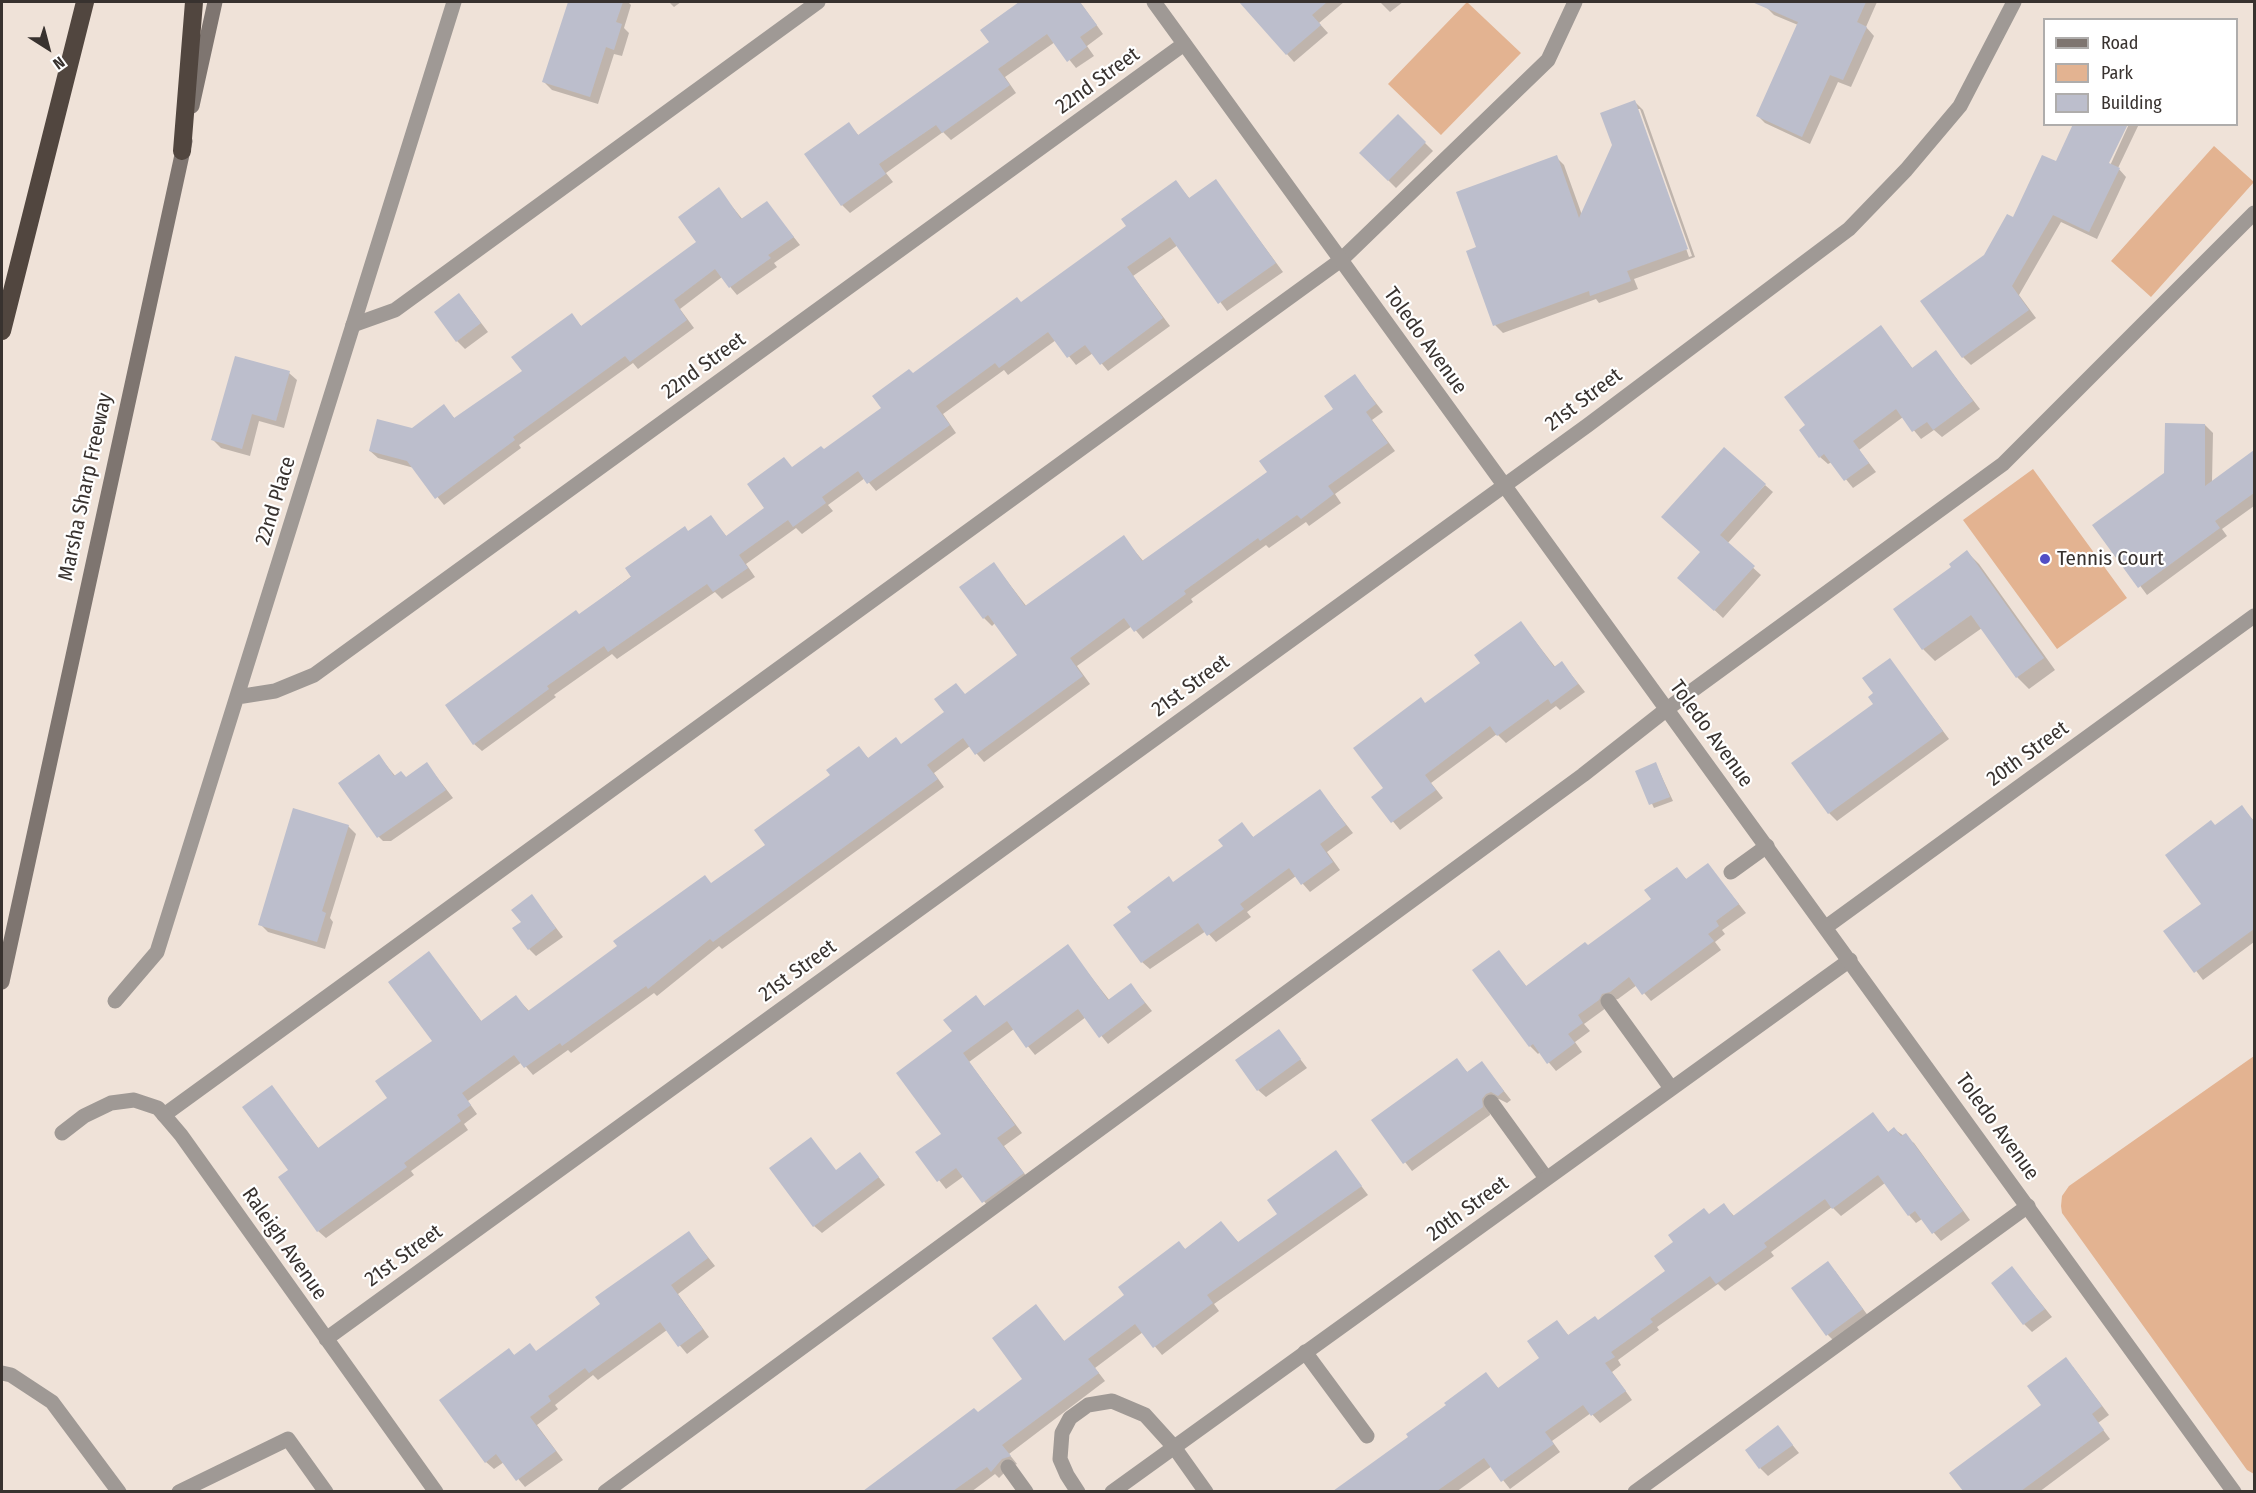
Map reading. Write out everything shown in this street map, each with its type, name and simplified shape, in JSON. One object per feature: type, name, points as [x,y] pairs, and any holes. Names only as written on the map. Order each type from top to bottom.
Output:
[{"type":"highway","points":[[2,331],[85,2]]},
{"type":"highway","points":[[182,151],[194,2]]},
{"type":"main road","name":"Marsha Sharp Freeway","points":[[2,982],[215,2]]},
{"type":"street","name":"22nd Place","points":[[115,1001],[157,952],[454,2]]},
{"type":"street","points":[[353,325],[395,310],[818,2]]},
{"type":"street","name":"Toledo Avenue","points":[[1154,2],[2234,1491]]},
{"type":"street","points":[[164,1115],[1341,260],[1548,60],[1575,2]]},
{"type":"street","name":"21st Street","points":[[326,1339],[1504,485],[1850,229],[1906,170],[1960,106],[2014,2]]},
{"type":"street","name":"22nd Street","points":[[237,697],[275,691],[314,675],[1184,44]]},
{"type":"street","points":[[605,1491],[1583,775],[1667,709],[2003,464],[2254,213]]},
{"type":"street","name":"20th Street","points":[[1826,927],[2254,616]]},
{"type":"street","points":[[1731,872],[1767,846]]},
{"type":"street","name":"20th Street","points":[[1112,1491],[1850,960]]},
{"type":"street","points":[[1608,1001],[1671,1088]]},
{"type":"street","name":"Raleigh Avenue","points":[[62,1133],[84,1116],[111,1103],[134,1100],[158,1108],[181,1135],[436,1491]]},
{"type":"street","points":[[1491,1102],[1546,1178]]},
{"type":"street","points":[[1635,1491],[2028,1206]]},
{"type":"street","points":[[1305,1352],[1367,1436]]},
{"type":"street","points":[[2,1373],[11,1375],[52,1402],[119,1491]]},
{"type":"street","points":[[1078,1491],[1066,1475],[1060,1459],[1062,1433],[1070,1418],[1088,1405],[1112,1401],[1146,1415],[1174,1447],[1206,1491]]},
{"type":"street","points":[[179,1491],[288,1439],[326,1491]]},
{"type":"street","points":[[1008,1467],[1026,1491]]},
{"type":"green space","points":[[1467,2],[1521,53],[1441,135],[1388,84]]},
{"type":"green space","points":[[2214,146],[2254,182],[2151,297],[2111,261]]},
{"type":"green space","name":"Tennis Court","points":[[2033,469],[2127,598],[2057,649],[1963,520]]},
{"type":"green space","points":[[2254,1056],[2254,1474],[2247,1470],[2062,1213],[2061,1206],[2062,1196],[2069,1186]]},
{"type":"building","points":[[568,2],[623,2],[616,22],[622,24],[614,50],[606,47],[590,97],[542,82]]},
{"type":"building","points":[[1019,2],[1080,2],[1097,25],[1080,37],[1087,47],[1067,62],[1047,34],[998,69],[1010,85],[942,133],[936,125],[879,164],[886,174],[841,206],[804,154],[849,122],[858,135],[989,42],[980,30]]},
{"type":"building","points":[[1239,2],[1327,2],[1312,15],[1321,25],[1286,55]]},
{"type":"building","points":[[1752,2],[1866,2],[1857,22],[1867,27],[1843,80],[1830,75],[1802,137],[1756,116],[1798,22]]},
{"type":"building","points":[[1635,100],[1688,249],[1627,271],[1631,281],[1590,296],[1589,291],[1493,326],[1466,251],[1476,247],[1456,192],[1557,155],[1579,218],[1612,145],[1600,113]]},
{"type":"building","points":[[1398,114],[1426,142],[1388,181],[1359,153]]},
{"type":"building","points":[[2072,126],[2127,126],[2109,163],[2120,168],[2089,232],[2053,215],[2012,286],[2029,310],[1962,358],[1920,301],[1984,255],[2007,214],[2013,217],[2042,155],[2056,161]]},
{"type":"building","points":[[1216,179],[1276,263],[1218,304],[1170,237],[1127,267],[1163,318],[1100,365],[1085,345],[1067,358],[1048,332],[999,368],[995,363],[936,406],[950,425],[867,484],[858,471],[822,497],[826,503],[793,527],[788,520],[739,555],[748,568],[713,592],[707,584],[608,652],[604,646],[547,686],[549,689],[473,745],[445,705],[576,610],[579,614],[631,577],[625,568],[685,526],[688,531],[711,515],[726,536],[764,508],[747,484],[784,457],[792,467],[821,446],[824,449],[881,408],[872,396],[909,369],[913,373],[1017,297],[1021,302],[1126,226],[1121,219],[1176,180],[1189,198]]},
{"type":"building","points":[[719,187],[741,219],[767,201],[794,237],[768,255],[771,258],[729,288],[715,269],[674,300],[687,320],[630,362],[625,356],[513,437],[515,440],[435,499],[407,461],[369,451],[377,419],[412,428],[444,404],[454,418],[522,371],[511,357],[572,313],[581,326],[696,242],[678,217]]},
{"type":"building","points":[[459,293],[481,323],[456,342],[434,312]]},
{"type":"building","points":[[1881,325],[1912,368],[1936,350],[1973,401],[1933,430],[1927,422],[1912,432],[1896,409],[1853,441],[1869,463],[1844,481],[1824,454],[1819,458],[1799,430],[1805,425],[1784,397]]},
{"type":"building","points":[[235,356],[290,371],[276,421],[252,414],[242,449],[211,440]]},
{"type":"building","points":[[1355,374],[1376,404],[1366,412],[1388,443],[1328,486],[1334,494],[1301,519],[1297,515],[1260,541],[1258,538],[1184,591],[1186,594],[1134,632],[1124,618],[1070,658],[1083,676],[975,755],[963,738],[927,765],[938,779],[713,942],[710,939],[648,989],[646,986],[562,1046],[560,1043],[524,1068],[514,1055],[462,1093],[471,1105],[457,1115],[461,1121],[404,1163],[407,1167],[317,1232],[278,1177],[288,1170],[242,1107],[272,1085],[318,1148],[387,1098],[375,1081],[432,1041],[388,982],[429,951],[481,1021],[516,995],[528,1011],[617,946],[613,941],[705,875],[711,883],[765,845],[754,830],[830,775],[826,770],[859,746],[868,758],[896,737],[901,744],[944,712],[934,699],[956,683],[965,694],[1017,655],[988,615],[983,619],[959,587],[994,562],[1025,606],[1124,535],[1142,561],[1267,472],[1259,461],[1333,409],[1324,396]]},
{"type":"building","points":[[2165,423],[2205,424],[2205,486],[2254,450],[2254,493],[2215,521],[2220,528],[2138,588],[2092,525],[2164,473]]},
{"type":"building","points":[[1724,447],[1766,484],[1720,535],[1755,566],[1714,611],[1677,578],[1700,552],[1661,517]]},
{"type":"building","points":[[1967,550],[2044,658],[2016,678],[1971,615],[1922,650],[1893,609],[1951,567],[1949,564]]},
{"type":"building","points":[[1521,621],[1554,667],[1562,661],[1578,684],[1551,704],[1548,699],[1497,736],[1490,726],[1425,775],[1436,790],[1391,823],[1371,797],[1383,788],[1353,748],[1421,697],[1425,703],[1480,663],[1474,655]]},
{"type":"building","points":[[1890,658],[1943,731],[1828,814],[1791,763],[1873,704],[1868,697],[1873,693],[1862,678]]},
{"type":"building","points":[[379,754],[394,776],[401,771],[406,777],[427,762],[446,790],[377,838],[338,783]]},
{"type":"building","points":[[1656,762],[1670,797],[1649,805],[1635,771]]},
{"type":"building","points":[[1320,789],[1346,825],[1320,844],[1333,862],[1301,885],[1289,868],[1240,904],[1244,909],[1207,936],[1198,923],[1141,963],[1113,925],[1131,912],[1127,907],[1169,876],[1173,882],[1223,846],[1218,840],[1242,822],[1253,837]]},
{"type":"building","points":[[2242,805],[2254,822],[2254,929],[2194,973],[2163,931],[2201,904],[2165,855],[2211,820],[2215,825]]},
{"type":"building","points":[[293,808],[349,825],[322,911],[326,913],[317,942],[258,925]]},
{"type":"building","points":[[1708,863],[1739,904],[1716,921],[1719,926],[1708,934],[1714,941],[1642,995],[1629,977],[1610,992],[1602,994],[1599,1000],[1578,1015],[1583,1023],[1568,1034],[1575,1043],[1547,1064],[1533,1044],[1529,1047],[1472,970],[1499,950],[1526,986],[1585,942],[1588,945],[1651,899],[1644,890],[1677,867],[1686,879]]},
{"type":"building","points":[[532,894],[556,928],[528,950],[512,928],[521,922],[511,910]]},
{"type":"building","points":[[1068,944],[1108,1000],[1131,983],[1145,1003],[1099,1038],[1078,1009],[1026,1048],[1007,1021],[963,1053],[1015,1125],[997,1138],[1024,1173],[982,1203],[956,1168],[937,1182],[915,1152],[941,1134],[896,1073],[952,1031],[943,1020],[976,995],[984,1006]]},
{"type":"building","points":[[1279,1029],[1301,1059],[1257,1091],[1235,1060]]},
{"type":"building","points":[[1457,1058],[1467,1072],[1482,1061],[1504,1091],[1498,1096],[1491,1092],[1486,1094],[1482,1099],[1483,1107],[1403,1164],[1371,1120]]},
{"type":"building","points":[[1873,1112],[1888,1132],[1894,1127],[1901,1136],[1906,1133],[1963,1211],[1932,1234],[1915,1211],[1908,1216],[1878,1175],[1832,1209],[1825,1199],[1764,1243],[1767,1247],[1716,1284],[1710,1276],[1650,1319],[1653,1322],[1611,1352],[1615,1357],[1605,1363],[1626,1391],[1591,1416],[1583,1405],[1545,1432],[1554,1444],[1501,1482],[1484,1458],[1437,1491],[1333,1491],[1408,1437],[1406,1434],[1486,1372],[1498,1388],[1539,1358],[1527,1341],[1557,1320],[1568,1335],[1595,1316],[1598,1320],[1665,1271],[1654,1256],[1673,1242],[1668,1235],[1704,1208],[1709,1214],[1724,1203],[1733,1216]]},
{"type":"building","points":[[811,1137],[836,1170],[860,1152],[879,1177],[813,1227],[769,1168]]},
{"type":"building","points":[[1336,1150],[1362,1186],[1207,1295],[1213,1303],[1153,1348],[1135,1324],[1088,1359],[1099,1373],[1002,1445],[1011,1456],[1002,1459],[991,1472],[987,1467],[953,1491],[863,1491],[974,1408],[978,1412],[1022,1379],[992,1338],[1036,1304],[1064,1341],[1124,1295],[1118,1287],[1179,1241],[1185,1249],[1221,1221],[1238,1242],[1277,1214],[1267,1200]]},
{"type":"building","points":[[689,1231],[708,1258],[671,1285],[703,1329],[678,1347],[660,1322],[589,1373],[585,1368],[548,1396],[551,1401],[530,1417],[556,1451],[516,1481],[496,1454],[485,1463],[439,1400],[509,1348],[514,1355],[530,1343],[536,1351],[600,1304],[595,1297]]},
{"type":"building","points":[[1828,1261],[1863,1309],[1826,1336],[1791,1288]]},
{"type":"building","points":[[2012,1266],[2045,1309],[2023,1325],[1991,1283]]},
{"type":"building","points":[[2066,1357],[2102,1406],[2092,1414],[2104,1430],[2021,1491],[1963,1491],[1949,1473],[2041,1405],[2027,1386]]},
{"type":"building","points":[[1778,1425],[1793,1445],[1759,1469],[1745,1450]]},
{"type":"place","name":"Tennis Court","points":[[2045,559]]}]
